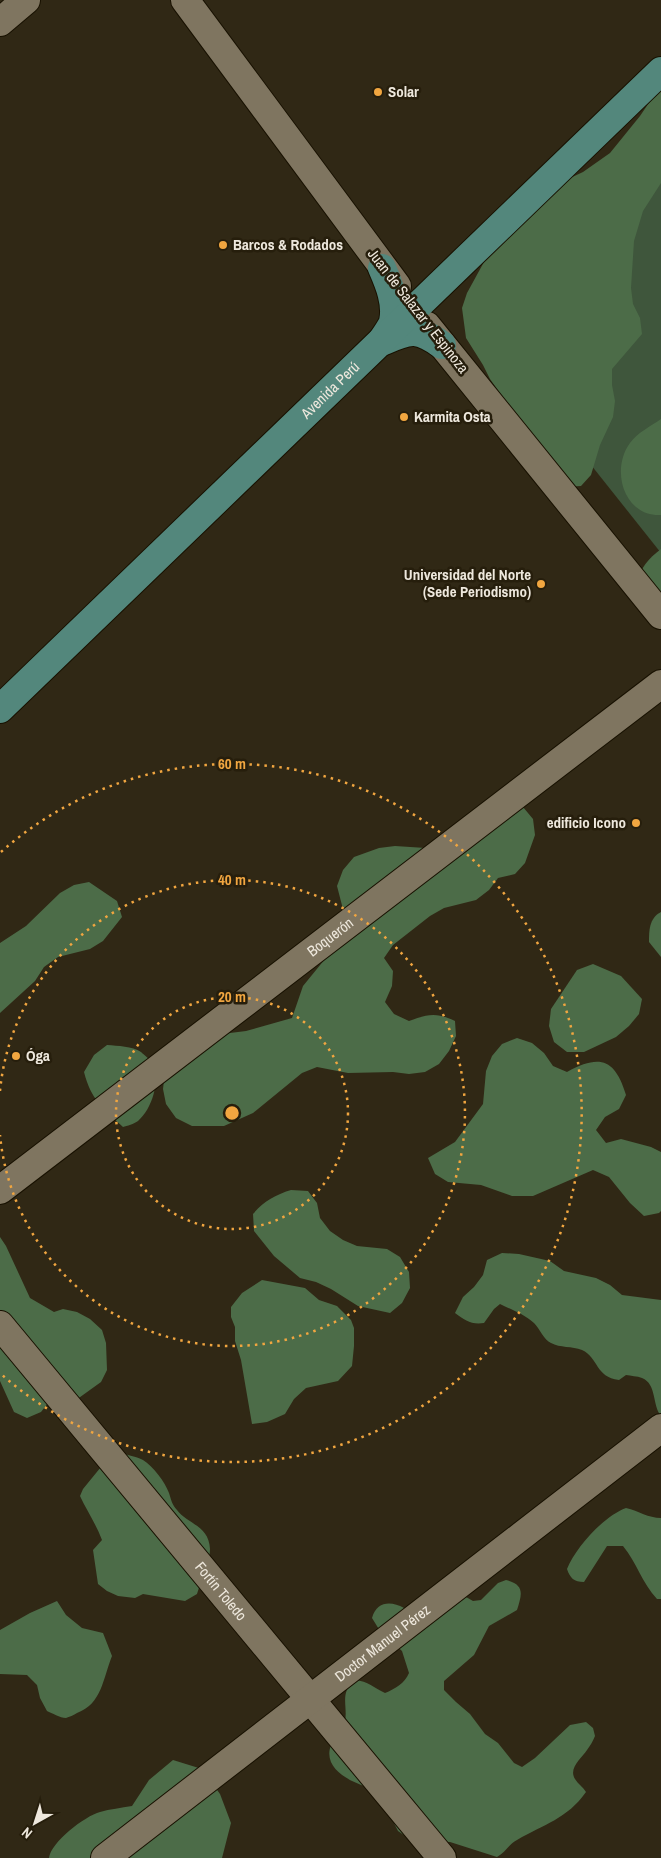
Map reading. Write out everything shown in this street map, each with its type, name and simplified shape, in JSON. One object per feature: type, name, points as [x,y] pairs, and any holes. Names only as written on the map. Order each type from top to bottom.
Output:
[{"type":"main road","name":"Avenida Perú","points":[[0,709],[661,71]]},
{"type":"main road","points":[[382,268],[390,286],[394,309],[392,323],[382,341]]},
{"type":"main road","points":[[440,285],[432,299],[431,314],[442,345]]},
{"type":"main road","points":[[382,341],[414,331],[426,334],[442,345]]},
{"type":"street","points":[[0,22],[26,0]]},
{"type":"street","name":"Juan de Salazar y Espinoza","points":[[185,0],[414,310],[661,615]]},
{"type":"street","name":"Boquerón","points":[[0,1190],[661,684]]},
{"type":"street","name":"Fortín Toledo","points":[[0,1325],[442,1858]]},
{"type":"street","name":"Doctor Manuel Pérez","points":[[104,1858],[661,1428]]},
{"type":"green space","points":[[661,85],[661,183],[643,211],[634,241],[631,288],[633,304],[640,318],[642,334],[612,369],[615,401],[613,417],[600,445],[591,475],[581,486],[565,487],[490,379],[466,338],[462,308],[467,293],[490,251],[540,192],[583,172],[610,153],[640,116]]},
{"type":"green space","points":[[661,133],[661,553],[475,319]]},
{"type":"green space","points":[[661,419],[661,515],[648,514],[630,500],[624,490],[621,466],[624,454],[633,439]]},
{"type":"green space","points":[[661,549],[661,626],[637,583],[646,564]]},
{"type":"green space","points":[[523,807],[533,819],[535,835],[525,863],[515,874],[498,878],[489,890],[476,900],[444,908],[430,916],[393,945],[384,958],[393,971],[392,986],[385,1002],[394,1014],[409,1021],[437,1015],[455,1021],[456,1036],[449,1051],[439,1064],[425,1072],[409,1074],[393,1072],[348,1073],[317,1067],[302,1073],[253,1113],[224,1126],[192,1126],[176,1118],[166,1104],[163,1089],[165,1072],[185,1048],[230,1033],[246,1031],[292,1018],[303,986],[334,948],[345,917],[337,886],[343,870],[354,857],[379,848],[395,846],[441,849]]},
{"type":"green space","points":[[89,882],[117,901],[122,917],[103,941],[90,949],[58,957],[44,967],[35,981],[0,1013],[0,943],[26,926],[60,893],[74,885]]},
{"type":"green space","points":[[661,912],[661,957],[649,942],[652,921]]},
{"type":"green space","points":[[593,964],[621,976],[642,999],[639,1014],[616,1037],[584,1052],[567,1052],[554,1042],[549,1026],[551,1009],[577,970]]},
{"type":"green space","points":[[517,1038],[532,1043],[544,1053],[553,1066],[567,1072],[579,1066],[597,1062],[605,1063],[617,1074],[626,1095],[619,1109],[605,1117],[596,1130],[606,1143],[621,1139],[651,1147],[661,1152],[661,1211],[659,1213],[644,1216],[630,1203],[609,1177],[593,1170],[533,1196],[512,1196],[481,1185],[448,1182],[435,1174],[428,1158],[455,1142],[483,1104],[486,1071],[492,1056],[502,1044]]},
{"type":"green space","points":[[107,1045],[125,1047],[141,1052],[150,1060],[155,1070],[154,1094],[151,1102],[138,1121],[123,1127],[94,1097],[84,1072],[94,1055]]},
{"type":"green space","points":[[291,1190],[308,1191],[317,1203],[320,1218],[330,1231],[343,1240],[357,1246],[387,1249],[400,1257],[409,1272],[410,1288],[402,1303],[390,1313],[358,1306],[331,1289],[316,1282],[300,1278],[274,1256],[254,1231],[253,1214],[270,1199]]},
{"type":"green space","points":[[0,1237],[30,1298],[54,1312],[63,1309],[77,1312],[90,1319],[102,1330],[106,1343],[107,1370],[101,1382],[76,1400],[48,1403],[41,1412],[27,1418],[14,1412],[0,1381]]},
{"type":"green space","points":[[502,1253],[519,1254],[550,1261],[564,1271],[596,1278],[610,1285],[622,1295],[661,1300],[661,1416],[647,1381],[640,1377],[626,1375],[619,1380],[605,1375],[587,1353],[582,1350],[551,1343],[534,1323],[518,1312],[500,1304],[484,1323],[468,1321],[455,1313],[463,1297],[483,1275],[487,1260]]},
{"type":"green space","points":[[262,1280],[305,1288],[319,1300],[337,1306],[351,1320],[354,1328],[354,1346],[352,1366],[338,1381],[306,1388],[294,1399],[285,1414],[267,1422],[252,1424],[241,1360],[235,1341],[235,1327],[231,1317],[231,1307],[242,1293]]},
{"type":"green space","points":[[114,1451],[143,1460],[151,1466],[165,1484],[175,1508],[181,1515],[202,1530],[209,1541],[210,1555],[197,1594],[185,1601],[143,1594],[135,1598],[118,1596],[98,1584],[93,1550],[102,1540],[80,1496],[83,1489]]},
{"type":"green space","points":[[626,1508],[652,1517],[661,1518],[661,1599],[657,1599],[652,1593],[623,1546],[607,1546],[584,1582],[575,1580],[568,1572],[567,1569],[571,1560],[592,1533],[609,1518]]},
{"type":"green space","points":[[506,1580],[519,1587],[521,1595],[517,1610],[489,1626],[474,1655],[444,1681],[444,1690],[470,1714],[485,1734],[498,1743],[514,1763],[522,1767],[535,1758],[570,1725],[586,1722],[593,1728],[595,1736],[576,1763],[573,1771],[575,1779],[586,1792],[579,1801],[563,1815],[514,1842],[497,1857],[450,1842],[411,1840],[398,1831],[377,1790],[360,1785],[343,1776],[331,1763],[329,1754],[332,1742],[345,1722],[345,1700],[350,1685],[355,1680],[360,1681],[385,1693],[405,1680],[409,1673],[402,1651],[380,1631],[372,1618],[377,1608],[385,1604],[394,1604],[404,1608],[408,1615],[459,1593],[473,1601],[481,1600],[498,1583]]},
{"type":"green space","points":[[57,1601],[66,1615],[82,1628],[103,1633],[112,1656],[97,1697],[85,1709],[66,1718],[47,1711],[40,1698],[37,1685],[27,1675],[0,1674],[0,1630],[30,1613]]},
{"type":"green space","points":[[173,1760],[202,1769],[220,1794],[231,1823],[222,1858],[49,1858],[62,1837],[78,1824],[100,1812],[132,1806],[149,1780]]},
{"type":"place","name":"Solar","points":[[378,92]]},
{"type":"place","name":"Barcos & Rodados","points":[[223,245]]},
{"type":"place","name":"Karmita Osta","points":[[404,417]]},
{"type":"place","name":"Universidad del Norte (Sede Periodismo)","points":[[541,584]]},
{"type":"place","name":"edificio Icono","points":[[636,823]]},
{"type":"place","name":"Óga","points":[[16,1056]]}]
